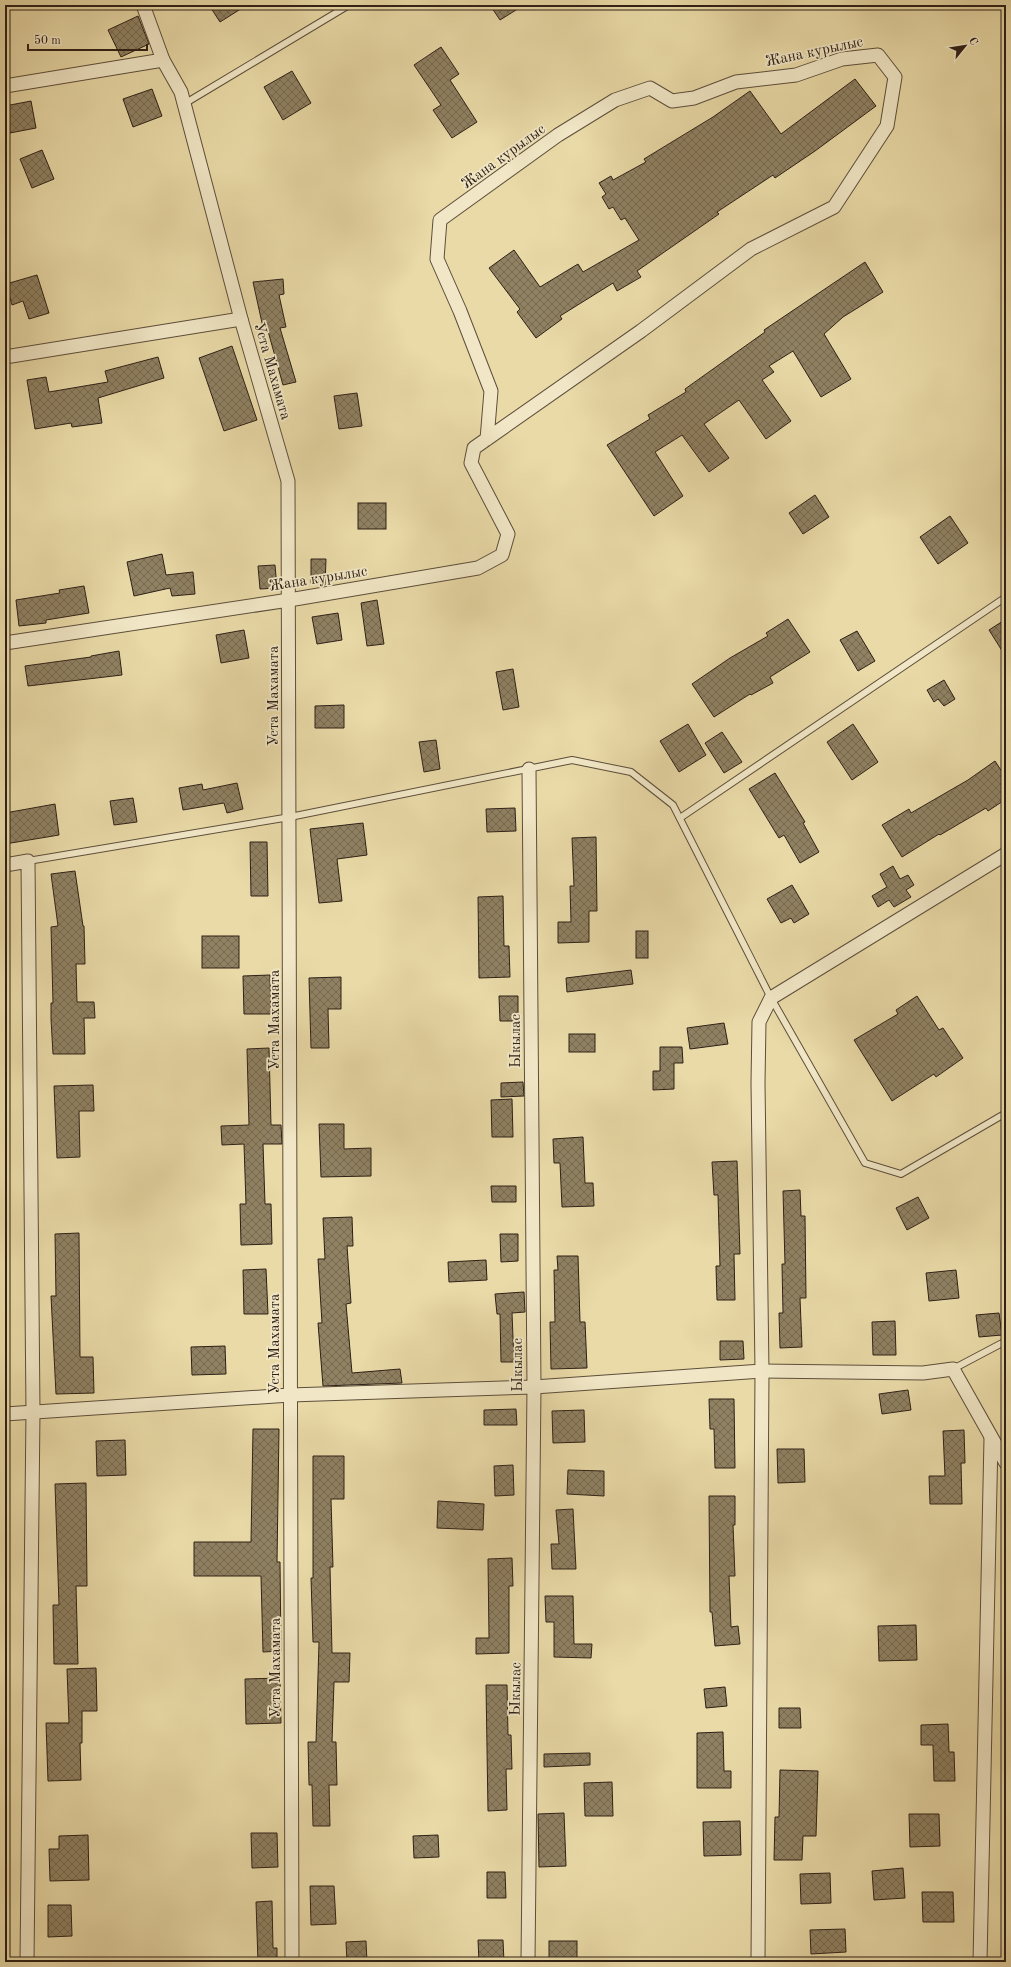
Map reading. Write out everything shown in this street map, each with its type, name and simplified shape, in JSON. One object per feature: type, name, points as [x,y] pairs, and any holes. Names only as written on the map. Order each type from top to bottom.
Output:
[{"type":"street","name":"Уста Махамата","points":[[143,5],[163,60],[182,98],[240,319],[288,481],[292,1962]]},
{"type":"street","name":"Жана курылыс","points":[[5,643],[289,600],[478,568],[502,555],[508,534],[471,463],[474,448],[487,439],[641,330],[751,249],[834,207],[887,126],[895,77],[878,55],[842,59],[796,74],[736,82],[694,98],[672,101],[650,88],[615,100],[558,135],[440,220],[436,259],[460,311],[491,391],[487,439]]},
{"type":"street","points":[[5,86],[163,60]]},
{"type":"street","points":[[5,357],[240,319]]},
{"type":"street","name":"Ыкылас","points":[[528,1962],[534,1387],[529,769]]},
{"type":"street","points":[[758,1962],[762,1371],[758,1091],[759,1022],[771,998],[1006,854]]},
{"type":"street","points":[[5,865],[28,861],[33,1412],[27,1962]]},
{"type":"street","points":[[5,1414],[290,1395],[534,1387],[762,1371],[923,1373],[953,1369],[1006,1463]]},
{"type":"street","points":[[980,1962],[991,1437]]},
{"type":"lane","points":[[182,98],[349,5]]},
{"type":"lane","points":[[680,818],[1006,597]]},
{"type":"lane","points":[[28,861],[290,817],[572,760],[631,772],[673,805],[771,998],[865,1163],[901,1174],[1006,1113]]},
{"type":"lane","points":[[953,1369],[1006,1341]]},
{"type":"building","points":[[209,5],[247,5],[220,22]]},
{"type":"building","points":[[490,5],[524,5],[500,20]]},
{"type":"building","points":[[138,16],[149,44],[121,57],[108,30]]},
{"type":"building","points":[[441,47],[459,74],[450,80],[477,122],[452,138],[433,110],[441,105],[414,65]]},
{"type":"building","points":[[292,71],[311,103],[283,120],[264,87]]},
{"type":"building","points":[[855,79],[876,106],[815,151],[775,178],[773,175],[717,212],[719,214],[637,271],[641,277],[617,291],[613,283],[560,316],[562,319],[536,338],[517,312],[520,309],[489,268],[514,250],[540,287],[578,264],[583,272],[639,240],[625,218],[621,220],[613,207],[609,209],[602,197],[606,194],[599,183],[611,176],[613,180],[646,162],[644,159],[713,117],[750,91],[781,134]]},
{"type":"building","points":[[152,89],[162,116],[133,127],[123,99]]},
{"type":"building","points":[[31,101],[36,128],[10,133],[5,106]]},
{"type":"building","points":[[42,150],[54,179],[32,188],[20,159]]},
{"type":"building","points":[[865,262],[883,292],[843,317],[824,334],[851,379],[821,397],[793,351],[769,366],[774,372],[762,380],[791,421],[766,439],[739,400],[704,424],[729,458],[709,472],[682,435],[655,452],[683,496],[654,516],[607,445],[650,419],[648,415],[686,392],[685,389],[765,332],[764,330]]},
{"type":"building","points":[[37,275],[49,313],[29,319],[23,301],[12,305],[6,284]]},
{"type":"building","points":[[283,279],[284,294],[279,295],[286,327],[280,328],[296,382],[283,385],[268,331],[264,332],[253,282]]},
{"type":"building","points":[[232,346],[257,420],[224,431],[199,358]]},
{"type":"building","points":[[158,357],[164,378],[98,398],[102,423],[72,427],[71,423],[35,429],[27,380],[46,377],[49,392],[108,382],[105,371]]},
{"type":"building","points":[[357,393],[362,426],[339,429],[334,396]]},
{"type":"building","points":[[815,495],[829,517],[803,534],[789,513]]},
{"type":"building","points":[[358,503],[386,503],[386,529],[358,529]]},
{"type":"building","points":[[950,516],[968,543],[938,564],[920,537]]},
{"type":"building","points":[[162,554],[166,575],[193,572],[195,594],[172,596],[170,588],[134,596],[127,562]]},
{"type":"building","points":[[311,559],[326,559],[325,585],[311,584]]},
{"type":"building","points":[[275,565],[277,588],[260,589],[258,566]]},
{"type":"building","points":[[84,586],[89,613],[46,620],[46,623],[19,626],[16,600],[60,593],[59,590]]},
{"type":"building","points":[[377,600],[384,644],[367,646],[361,603]]},
{"type":"building","points":[[338,613],[342,640],[317,644],[312,617]]},
{"type":"building","points":[[788,619],[810,652],[770,677],[773,683],[751,695],[750,694],[714,717],[692,684],[730,658],[768,636],[766,633]]},
{"type":"building","points":[[1006,619],[1006,657],[989,630]]},
{"type":"building","points":[[244,630],[249,658],[221,663],[216,635]]},
{"type":"building","points":[[857,631],[875,661],[858,671],[840,640]]},
{"type":"building","points":[[119,651],[122,675],[28,686],[25,666],[91,657]]},
{"type":"building","points":[[513,669],[519,707],[503,710],[496,672]]},
{"type":"building","points":[[944,680],[955,699],[944,706],[938,699],[934,702],[927,690]]},
{"type":"building","points":[[344,705],[344,728],[315,728],[315,706]]},
{"type":"building","points":[[688,724],[706,755],[679,772],[660,741]]},
{"type":"building","points":[[853,724],[878,762],[852,780],[827,742]]},
{"type":"building","points":[[722,732],[742,762],[724,773],[705,743]]},
{"type":"building","points":[[436,740],[440,769],[424,772],[419,742]]},
{"type":"building","points":[[995,761],[1006,778],[1006,799],[988,811],[986,808],[940,835],[939,834],[902,857],[882,825],[909,809],[911,813],[968,780]]},
{"type":"building","points":[[775,773],[805,822],[803,823],[819,852],[800,863],[784,835],[779,838],[749,789]]},
{"type":"building","points":[[237,783],[243,809],[227,813],[224,803],[183,810],[179,788],[202,784],[203,790]]},
{"type":"building","points":[[133,798],[137,822],[114,825],[110,801]]},
{"type":"building","points":[[55,804],[59,835],[5,844],[5,813]]},
{"type":"building","points":[[515,808],[516,831],[487,832],[486,809]]},
{"type":"building","points":[[363,823],[367,855],[337,859],[342,901],[319,903],[310,829]]},
{"type":"building","points":[[596,837],[597,911],[589,911],[589,942],[558,943],[558,922],[571,922],[570,886],[574,886],[572,838]]},
{"type":"building","points":[[250,842],[267,842],[268,896],[251,896]]},
{"type":"building","points":[[893,866],[900,879],[908,875],[914,885],[906,890],[911,897],[894,907],[889,900],[878,907],[872,896],[887,887],[880,874]]},
{"type":"building","points":[[75,871],[84,926],[85,964],[76,964],[77,1002],[94,1002],[95,1018],[84,1018],[85,1054],[53,1054],[51,1019],[51,1003],[53,1003],[51,927],[58,926],[51,874]]},
{"type":"building","points":[[792,885],[809,914],[794,923],[791,918],[781,923],[767,899]]},
{"type":"building","points":[[503,896],[504,946],[509,946],[510,977],[479,978],[478,897]]},
{"type":"building","points":[[636,931],[648,931],[648,958],[636,958]]},
{"type":"building","points":[[202,936],[239,936],[239,968],[202,968]]},
{"type":"building","points":[[631,970],[633,984],[567,992],[566,978]]},
{"type":"building","points":[[270,975],[271,1014],[244,1014],[243,976]]},
{"type":"building","points":[[341,977],[341,1009],[328,1009],[329,1048],[311,1048],[309,978]]},
{"type":"building","points":[[499,996],[518,996],[518,1021],[500,1021]]},
{"type":"building","points":[[917,996],[939,1030],[943,1028],[963,1058],[936,1077],[934,1074],[892,1101],[854,1040],[898,1014],[896,1010]]},
{"type":"building","points":[[724,1023],[728,1044],[690,1049],[687,1028]]},
{"type":"building","points":[[569,1034],[595,1034],[595,1052],[569,1052]]},
{"type":"building","points":[[660,1047],[682,1047],[683,1063],[674,1063],[674,1089],[653,1090],[653,1071],[660,1071]]},
{"type":"building","points":[[269,1048],[271,1125],[281,1125],[282,1144],[263,1144],[265,1204],[271,1204],[272,1244],[241,1245],[240,1204],[246,1204],[244,1144],[222,1145],[221,1126],[249,1125],[247,1049]]},
{"type":"building","points":[[523,1082],[524,1096],[501,1097],[501,1083]]},
{"type":"building","points":[[93,1085],[94,1111],[79,1111],[80,1157],[57,1158],[54,1086]]},
{"type":"building","points":[[512,1099],[513,1137],[492,1137],[491,1100]]},
{"type":"building","points":[[319,1124],[344,1124],[344,1149],[371,1148],[371,1176],[321,1177]]},
{"type":"building","points":[[583,1137],[585,1183],[593,1183],[594,1206],[562,1207],[560,1163],[554,1163],[553,1139]]},
{"type":"building","points":[[737,1161],[740,1254],[734,1254],[735,1300],[717,1300],[716,1266],[720,1266],[718,1195],[714,1195],[712,1162]]},
{"type":"building","points":[[491,1186],[516,1186],[516,1202],[492,1202]]},
{"type":"building","points":[[800,1190],[801,1216],[805,1216],[806,1298],[800,1298],[802,1347],[780,1348],[779,1313],[783,1313],[782,1264],[785,1264],[783,1191]]},
{"type":"building","points":[[918,1197],[929,1218],[907,1230],[896,1208]]},
{"type":"building","points":[[352,1217],[353,1246],[347,1246],[351,1303],[346,1304],[352,1373],[400,1369],[402,1383],[323,1386],[318,1323],[322,1323],[318,1259],[325,1259],[323,1218]]},
{"type":"building","points":[[79,1233],[80,1357],[93,1357],[94,1393],[56,1394],[51,1296],[56,1296],[55,1234]]},
{"type":"building","points":[[500,1234],[518,1234],[518,1261],[501,1262]]},
{"type":"building","points":[[557,1256],[578,1256],[580,1322],[585,1322],[587,1368],[551,1369],[550,1322],[555,1322],[554,1270],[558,1270]]},
{"type":"building","points":[[486,1260],[487,1280],[449,1282],[448,1262]]},
{"type":"building","points":[[266,1269],[268,1314],[244,1314],[243,1270]]},
{"type":"building","points":[[956,1270],[959,1298],[929,1301],[926,1273]]},
{"type":"building","points":[[524,1292],[525,1312],[512,1313],[514,1362],[501,1362],[500,1314],[497,1314],[495,1294]]},
{"type":"building","points":[[999,1313],[1002,1335],[979,1337],[976,1315]]},
{"type":"building","points":[[895,1321],[896,1355],[873,1355],[872,1322]]},
{"type":"building","points":[[720,1341],[743,1341],[744,1359],[720,1360]]},
{"type":"building","points":[[225,1346],[226,1374],[192,1375],[191,1347]]},
{"type":"building","points":[[908,1390],[911,1410],[882,1414],[879,1394]]},
{"type":"building","points":[[709,1399],[734,1399],[735,1468],[715,1468],[714,1429],[710,1429]]},
{"type":"building","points":[[516,1409],[517,1425],[484,1425],[484,1410]]},
{"type":"building","points":[[584,1410],[585,1442],[553,1443],[552,1411]]},
{"type":"building","points":[[253,1429],[279,1429],[277,1562],[280,1562],[281,1651],[263,1652],[261,1576],[194,1576],[194,1542],[251,1542]]},
{"type":"building","points":[[964,1430],[965,1463],[961,1463],[962,1504],[930,1504],[929,1476],[945,1476],[943,1431]]},
{"type":"building","points":[[125,1440],[126,1475],[97,1476],[96,1441]]},
{"type":"building","points":[[777,1449],[804,1449],[805,1482],[778,1483]]},
{"type":"building","points":[[313,1456],[344,1456],[344,1499],[331,1499],[333,1567],[330,1567],[332,1653],[350,1653],[349,1682],[334,1682],[332,1742],[336,1742],[337,1785],[329,1785],[330,1826],[313,1826],[312,1785],[309,1785],[308,1742],[316,1742],[319,1642],[313,1642],[311,1578],[313,1578]]},
{"type":"building","points":[[513,1465],[514,1495],[495,1496],[494,1466]]},
{"type":"building","points":[[568,1470],[604,1471],[604,1496],[567,1494]]},
{"type":"building","points":[[86,1483],[87,1586],[76,1586],[78,1664],[54,1664],[53,1605],[59,1605],[55,1484]]},
{"type":"building","points":[[709,1496],[735,1496],[735,1525],[733,1525],[735,1576],[729,1576],[731,1627],[738,1626],[740,1644],[715,1646],[712,1612],[710,1612]]},
{"type":"building","points":[[438,1501],[484,1504],[483,1530],[437,1528]]},
{"type":"building","points":[[573,1509],[576,1569],[552,1569],[551,1544],[559,1544],[556,1510]]},
{"type":"building","points":[[512,1558],[513,1586],[509,1586],[509,1653],[476,1654],[476,1638],[489,1638],[488,1559]]},
{"type":"building","points":[[545,1596],[573,1596],[574,1644],[592,1644],[591,1658],[554,1657],[554,1622],[546,1622]]},
{"type":"building","points":[[916,1625],[917,1660],[879,1661],[878,1626]]},
{"type":"building","points":[[96,1668],[97,1711],[82,1711],[82,1743],[80,1743],[81,1780],[48,1781],[46,1723],[69,1723],[67,1669]]},
{"type":"building","points":[[280,1678],[281,1723],[246,1724],[245,1679]]},
{"type":"building","points":[[486,1685],[507,1685],[508,1735],[511,1735],[512,1769],[506,1769],[507,1810],[488,1811]]},
{"type":"building","points":[[725,1687],[727,1706],[706,1708],[704,1689]]},
{"type":"building","points":[[779,1708],[800,1708],[801,1728],[779,1728]]},
{"type":"building","points":[[948,1724],[949,1752],[954,1752],[955,1781],[934,1781],[933,1745],[921,1745],[921,1725]]},
{"type":"building","points":[[723,1732],[724,1771],[731,1771],[731,1788],[697,1788],[697,1733]]},
{"type":"building","points":[[590,1753],[590,1765],[544,1767],[544,1754]]},
{"type":"building","points":[[780,1770],[818,1771],[816,1836],[803,1836],[802,1860],[774,1860],[775,1817],[779,1817]]},
{"type":"building","points":[[612,1782],[613,1816],[585,1816],[584,1783]]},
{"type":"building","points":[[564,1813],[566,1866],[539,1867],[538,1814]]},
{"type":"building","points":[[909,1814],[939,1814],[940,1846],[910,1847]]},
{"type":"building","points":[[740,1821],[741,1855],[704,1856],[703,1822]]},
{"type":"building","points":[[251,1833],[277,1833],[278,1867],[252,1868]]},
{"type":"building","points":[[88,1835],[89,1880],[50,1881],[49,1849],[59,1849],[59,1836]]},
{"type":"building","points":[[438,1835],[439,1857],[414,1858],[413,1836]]},
{"type":"building","points":[[903,1868],[905,1898],[874,1900],[872,1871]]},
{"type":"building","points":[[487,1872],[505,1872],[506,1898],[487,1898]]},
{"type":"building","points":[[830,1873],[831,1903],[801,1904],[800,1874]]},
{"type":"building","points":[[310,1886],[334,1886],[336,1924],[311,1925]]},
{"type":"building","points":[[922,1892],[953,1892],[954,1922],[923,1922]]},
{"type":"building","points":[[272,1901],[273,1948],[277,1948],[277,1962],[258,1962],[256,1902]]},
{"type":"building","points":[[48,1905],[71,1905],[72,1936],[48,1937]]},
{"type":"building","points":[[845,1929],[846,1952],[811,1954],[810,1930]]},
{"type":"building","points":[[478,1940],[503,1940],[504,1962],[479,1962]]},
{"type":"building","points":[[366,1941],[367,1962],[347,1962],[346,1942]]},
{"type":"building","points":[[549,1941],[577,1941],[577,1962],[549,1962]]}]
